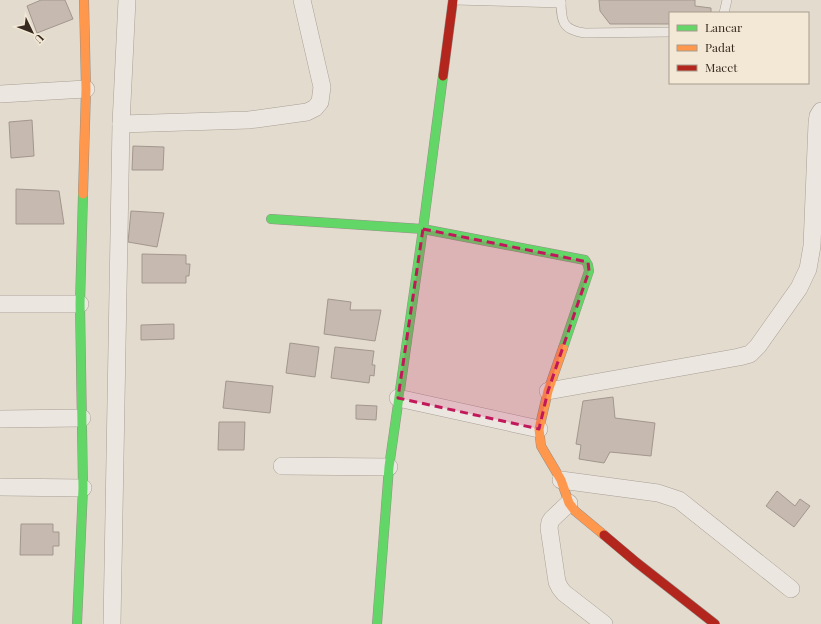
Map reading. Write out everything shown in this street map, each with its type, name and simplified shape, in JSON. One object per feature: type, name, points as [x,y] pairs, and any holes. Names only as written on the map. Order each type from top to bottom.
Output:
[{"type":"street","points":[[78,624],[83,488],[80,304],[86,89],[84,0]]},
{"type":"street","points":[[112,624],[121,124],[127,0]]},
{"type":"street","points":[[121,124],[249,120],[307,112],[315,108],[320,102],[322,87],[302,0]]},
{"type":"street","points":[[377,624],[389,467],[454,0]]},
{"type":"street","points":[[0,94],[86,89]]},
{"type":"street","points":[[548,391],[739,357],[750,354],[758,346],[799,288],[808,269],[812,246],[817,123],[818,116],[821,111]]},
{"type":"street","points":[[271,219],[422,229],[585,260],[588,262],[590,271],[548,391],[540,429],[541,446],[561,480],[569,503],[575,511],[714,624]]},
{"type":"street","points":[[0,304],[80,304]]},
{"type":"street","points":[[398,398],[540,429]]},
{"type":"street","points":[[0,419],[82,418]]},
{"type":"street","points":[[282,466],[389,467]]},
{"type":"street","points":[[561,480],[658,493],[680,500],[791,589]]},
{"type":"street","points":[[0,487],[83,488]]},
{"type":"street","points":[[569,503],[552,519],[549,528],[557,582],[564,593],[604,624]]},
{"type":"lane","points":[[454,0],[560,1],[561,14],[564,24],[568,29],[578,32],[669,32]]},
{"type":"lane","points":[[724,12],[727,0]]},
{"type":"highlighted area","points":[[423,229],[588,262],[589,271],[548,391],[539,429],[398,398]]},
{"type":"building","points":[[41,0],[65,0],[73,19],[37,33],[27,6]]},
{"type":"building","points":[[599,0],[695,0],[695,6],[711,8],[711,12],[669,12],[669,24],[610,24],[600,11]]},
{"type":"building","points":[[32,120],[34,156],[11,158],[9,122]]},
{"type":"building","points":[[133,146],[164,147],[163,170],[132,170]]},
{"type":"building","points":[[16,189],[59,191],[64,224],[16,224]]},
{"type":"building","points":[[131,211],[164,213],[157,247],[128,242]]},
{"type":"building","points":[[142,254],[186,255],[186,264],[190,264],[189,276],[186,276],[186,283],[142,283]]},
{"type":"building","points":[[328,299],[351,302],[350,310],[381,310],[375,341],[324,334]]},
{"type":"building","points":[[174,324],[174,339],[141,340],[141,325]]},
{"type":"building","points":[[290,343],[319,347],[315,377],[286,373]]},
{"type":"building","points":[[335,347],[374,351],[372,365],[375,365],[374,376],[370,375],[369,383],[331,378]]},
{"type":"building","points":[[226,381],[273,386],[270,413],[223,408]]},
{"type":"building","points":[[613,397],[615,418],[655,423],[651,456],[610,452],[604,463],[579,459],[581,445],[576,444],[583,401]]},
{"type":"building","points":[[356,405],[377,406],[376,420],[356,419]]},
{"type":"building","points":[[219,422],[245,422],[244,450],[218,450]]},
{"type":"building","points":[[777,491],[795,506],[800,499],[810,506],[794,527],[766,506]]},
{"type":"building","points":[[21,524],[53,524],[53,532],[59,532],[59,546],[53,546],[53,555],[20,555]]},
{"type":"traffic: fast","points":[[377,624],[389,467],[443,76]]},
{"type":"traffic: fast","points":[[77,624],[83,488],[80,304],[83,194]]},
{"type":"traffic: fast","points":[[271,219],[423,229],[585,260],[589,271],[563,348]]},
{"type":"traffic: slow","points":[[83,194],[86,89],[84,0]]},
{"type":"traffic: slow","points":[[563,348],[548,391],[539,429],[541,446],[561,480],[569,503],[575,511],[604,535]]},
{"type":"traffic: jam","points":[[443,76],[453,0]]},
{"type":"traffic: jam","points":[[604,535],[715,624]]}]
